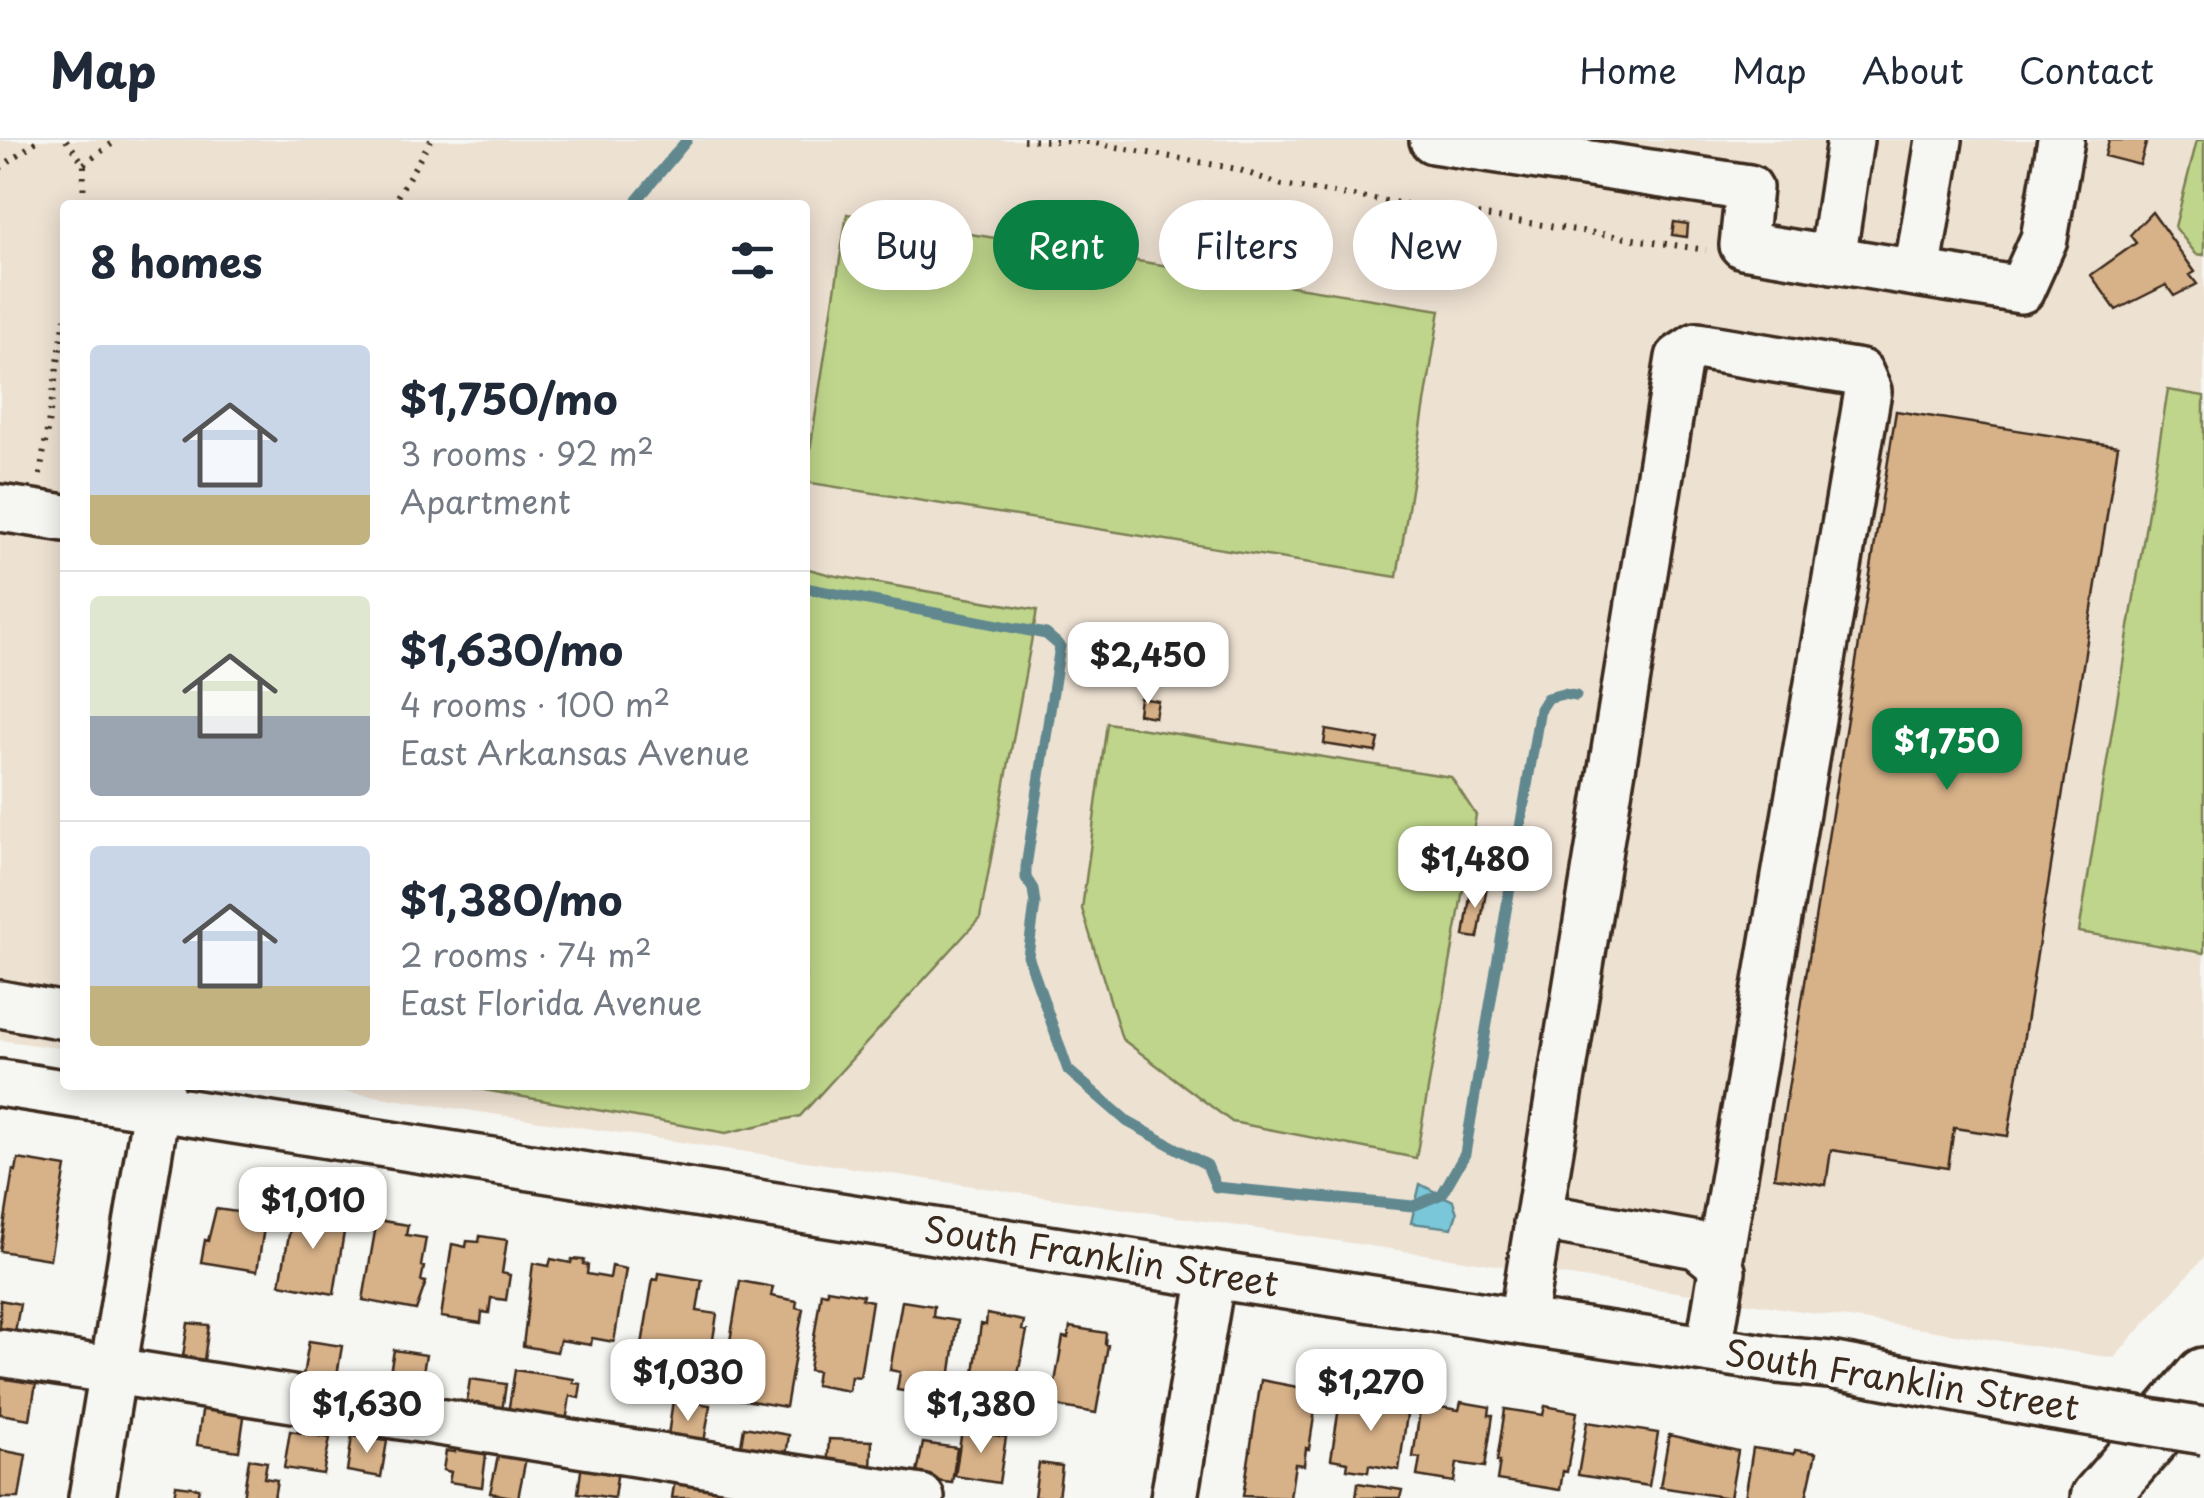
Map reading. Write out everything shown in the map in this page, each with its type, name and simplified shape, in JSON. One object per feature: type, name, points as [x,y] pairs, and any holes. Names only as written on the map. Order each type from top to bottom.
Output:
[{"type":"highway","points":[[2099,1498],[2204,1376]]},
{"type":"street","points":[[1433,140],[1749,188],[1743,245],[2021,290],[2044,239],[2061,140]]},
{"type":"street","points":[[1832,260],[1850,140]]},
{"type":"street","points":[[1918,273],[1938,140]]},
{"type":"street","points":[[1522,1322],[1679,358],[1698,346],[1860,373],[1868,391],[1719,1263]]},
{"type":"street","points":[[0,508],[60,517]]},
{"type":"street","points":[[0,1004],[60,1015]]},
{"type":"street","name":"South Franklin Street","points":[[0,1083],[60,1088]]},
{"type":"street","name":"South Franklin Street","points":[[85,1090],[158,1096],[1212,1275],[1830,1365],[2204,1431]]},
{"type":"street","points":[[92,1498],[158,1096]]},
{"type":"street","points":[[1536,1224],[1553,1219],[1697,1245],[1719,1263],[1722,1271],[1709,1349]]},
{"type":"street","points":[[1174,1498],[1212,1275]]},
{"type":"street","points":[[0,1354],[921,1498]]},
{"type":"path","points":[[0,168],[38,140]]},
{"type":"path","points":[[66,140],[84,164],[83,200]]},
{"type":"path","points":[[84,164],[116,140]]},
{"type":"path","points":[[395,200],[431,140]]},
{"type":"path","points":[[1023,140],[1089,142],[1237,169],[1282,185],[1714,251]]},
{"type":"path","points":[[38,482],[60,348]]},
{"type":"shaded area","points":[[0,140],[2204,140],[2204,1257],[2114,1358],[334,1090],[810,1090],[810,200],[60,200],[60,1048],[0,1040]]},
{"type":"green space","points":[[2197,140],[2204,140],[2204,255],[2196,254],[2175,227]]},
{"type":"green space","points":[[973,234],[993,238],[993,290],[1139,290],[1139,261],[1159,265],[1159,290],[1316,290],[1440,310],[1397,577],[810,483],[810,450],[840,259],[840,290],[973,290]]},
{"type":"green space","points":[[2168,390],[2204,396],[2204,953],[2079,932]]},
{"type":"green space","points":[[810,569],[1037,610],[980,918],[800,1116],[726,1133],[484,1090],[810,1090]]},
{"type":"green space","points":[[1107,723],[1451,777],[1476,815],[1416,1158],[1232,1122],[1122,1039],[1082,909]]},
{"type":"water","points":[[1420,1184],[1453,1201],[1457,1213],[1452,1228],[1411,1223]]},
{"type":"building","points":[[2109,140],[2147,140],[2140,165],[2105,156]]},
{"type":"building","points":[[2152,212],[2195,272],[2190,275],[2197,284],[2174,296],[2166,285],[2116,310],[2091,275],[2136,243],[2130,235]]},
{"type":"building","points":[[1674,222],[1688,224],[1687,237],[1672,235]]},
{"type":"building","points":[[1896,411],[2118,446],[2008,1136],[1954,1128],[1948,1168],[1831,1150],[1826,1185],[1774,1177]]},
{"type":"building","points":[[1140,698],[1158,701],[1155,717],[1138,714]]},
{"type":"building","points":[[1326,730],[1379,739],[1376,752],[1324,744]]},
{"type":"building","points":[[1472,884],[1487,886],[1478,938],[1464,936]]},
{"type":"building","points":[[18,1159],[66,1167],[50,1259],[0,1251]]},
{"type":"building","points":[[297,1206],[325,1211],[323,1222],[345,1226],[334,1294],[280,1284]]},
{"type":"building","points":[[216,1209],[266,1216],[257,1271],[201,1262]]},
{"type":"building","points":[[377,1220],[408,1225],[406,1235],[426,1238],[421,1281],[426,1282],[416,1310],[363,1300]]},
{"type":"building","points":[[480,1236],[507,1240],[502,1273],[510,1275],[506,1300],[491,1298],[489,1313],[482,1312],[481,1323],[441,1317],[452,1244],[466,1247],[467,1241],[479,1242]]},
{"type":"building","points":[[551,1259],[571,1263],[572,1259],[584,1260],[587,1274],[610,1278],[612,1266],[626,1269],[614,1342],[592,1338],[591,1345],[560,1340],[557,1352],[523,1346],[533,1263],[549,1266]]},
{"type":"building","points":[[659,1273],[702,1280],[697,1311],[717,1314],[708,1371],[677,1366],[680,1350],[642,1345],[653,1279],[658,1280]]},
{"type":"building","points":[[740,1281],[773,1287],[771,1296],[797,1301],[796,1307],[803,1309],[786,1407],[721,1396]]},
{"type":"building","points":[[827,1289],[863,1295],[862,1299],[872,1301],[860,1377],[851,1376],[849,1391],[815,1385],[817,1371],[809,1370],[821,1292],[827,1293]]},
{"type":"building","points":[[0,1300],[20,1304],[14,1338],[0,1335]]},
{"type":"building","points":[[902,1301],[934,1306],[933,1317],[958,1321],[950,1379],[944,1378],[941,1397],[897,1390],[900,1372],[890,1370]]},
{"type":"building","points":[[987,1314],[1024,1321],[1022,1330],[1027,1331],[1008,1421],[968,1414],[981,1324],[986,1325]]},
{"type":"building","points":[[188,1323],[209,1325],[204,1360],[183,1356]]},
{"type":"building","points":[[1070,1327],[1106,1333],[1108,1345],[1096,1413],[1051,1405],[1063,1337],[1068,1338]]},
{"type":"building","points":[[309,1341],[342,1346],[336,1381],[303,1376]]},
{"type":"building","points":[[394,1350],[426,1355],[419,1394],[387,1389]]},
{"type":"building","points":[[515,1370],[574,1379],[573,1383],[581,1384],[579,1398],[570,1396],[566,1422],[508,1413]]},
{"type":"building","points":[[0,1371],[37,1377],[30,1419],[0,1414]]},
{"type":"building","points":[[470,1379],[506,1384],[501,1418],[465,1413]]},
{"type":"building","points":[[1261,1380],[1318,1391],[1309,1449],[1306,1448],[1304,1465],[1295,1464],[1290,1498],[1243,1496]]},
{"type":"building","points":[[1373,1395],[1409,1401],[1399,1470],[1369,1465],[1368,1472],[1347,1469],[1348,1462],[1331,1459],[1340,1401],[1372,1405]]},
{"type":"building","points":[[204,1398],[246,1404],[239,1451],[197,1445]]},
{"type":"building","points":[[673,1400],[710,1405],[703,1449],[667,1443]]},
{"type":"building","points":[[1461,1402],[1490,1407],[1489,1415],[1493,1415],[1485,1467],[1457,1463],[1454,1482],[1417,1476],[1420,1458],[1413,1457],[1421,1404],[1459,1410]]},
{"type":"building","points":[[1545,1406],[1577,1412],[1567,1472],[1563,1471],[1560,1490],[1497,1480],[1505,1409],[1543,1415]]},
{"type":"building","points":[[1587,1422],[1658,1433],[1649,1486],[1578,1475]]},
{"type":"building","points":[[744,1427],[789,1435],[784,1470],[738,1463]]},
{"type":"building","points":[[962,1430],[1006,1437],[999,1483],[955,1476]]},
{"type":"building","points":[[290,1431],[330,1438],[323,1474],[284,1468]]},
{"type":"building","points":[[1669,1435],[1738,1451],[1730,1498],[1660,1487]]},
{"type":"building","points":[[352,1436],[387,1441],[381,1477],[347,1471]]},
{"type":"building","points":[[829,1439],[872,1441],[871,1473],[827,1470]]},
{"type":"building","points":[[456,1442],[487,1447],[482,1487],[449,1482],[451,1472],[443,1470],[446,1451],[455,1452]]},
{"type":"building","points":[[923,1443],[957,1448],[952,1483],[916,1478]]},
{"type":"building","points":[[1753,1448],[1816,1453],[1806,1498],[1745,1498]]},
{"type":"building","points":[[0,1450],[26,1455],[19,1498],[0,1498]]},
{"type":"building","points":[[499,1452],[526,1458],[518,1498],[490,1493]]},
{"type":"building","points":[[583,1456],[619,1462],[614,1498],[578,1493]]},
{"type":"building","points":[[249,1459],[267,1462],[264,1478],[277,1480],[274,1498],[243,1498]]},
{"type":"building","points":[[1039,1463],[1062,1466],[1058,1498],[1034,1497]]},
{"type":"building","points":[[675,1479],[737,1490],[735,1498],[672,1498]]},
{"type":"building","points":[[1358,1483],[1402,1490],[1400,1498],[1356,1498]]},
{"type":"building","points":[[176,1485],[199,1488],[197,1498],[174,1498]]},
{"type":"waterway","points":[[637,200],[687,140]]},
{"type":"waterway","points":[[810,589],[1046,634],[1060,646],[1026,867],[1035,904],[1028,956],[1068,1070],[1128,1122],[1207,1165],[1216,1187],[1413,1206],[1442,1194],[1465,1154],[1540,709],[1547,698],[1576,696]]}]
